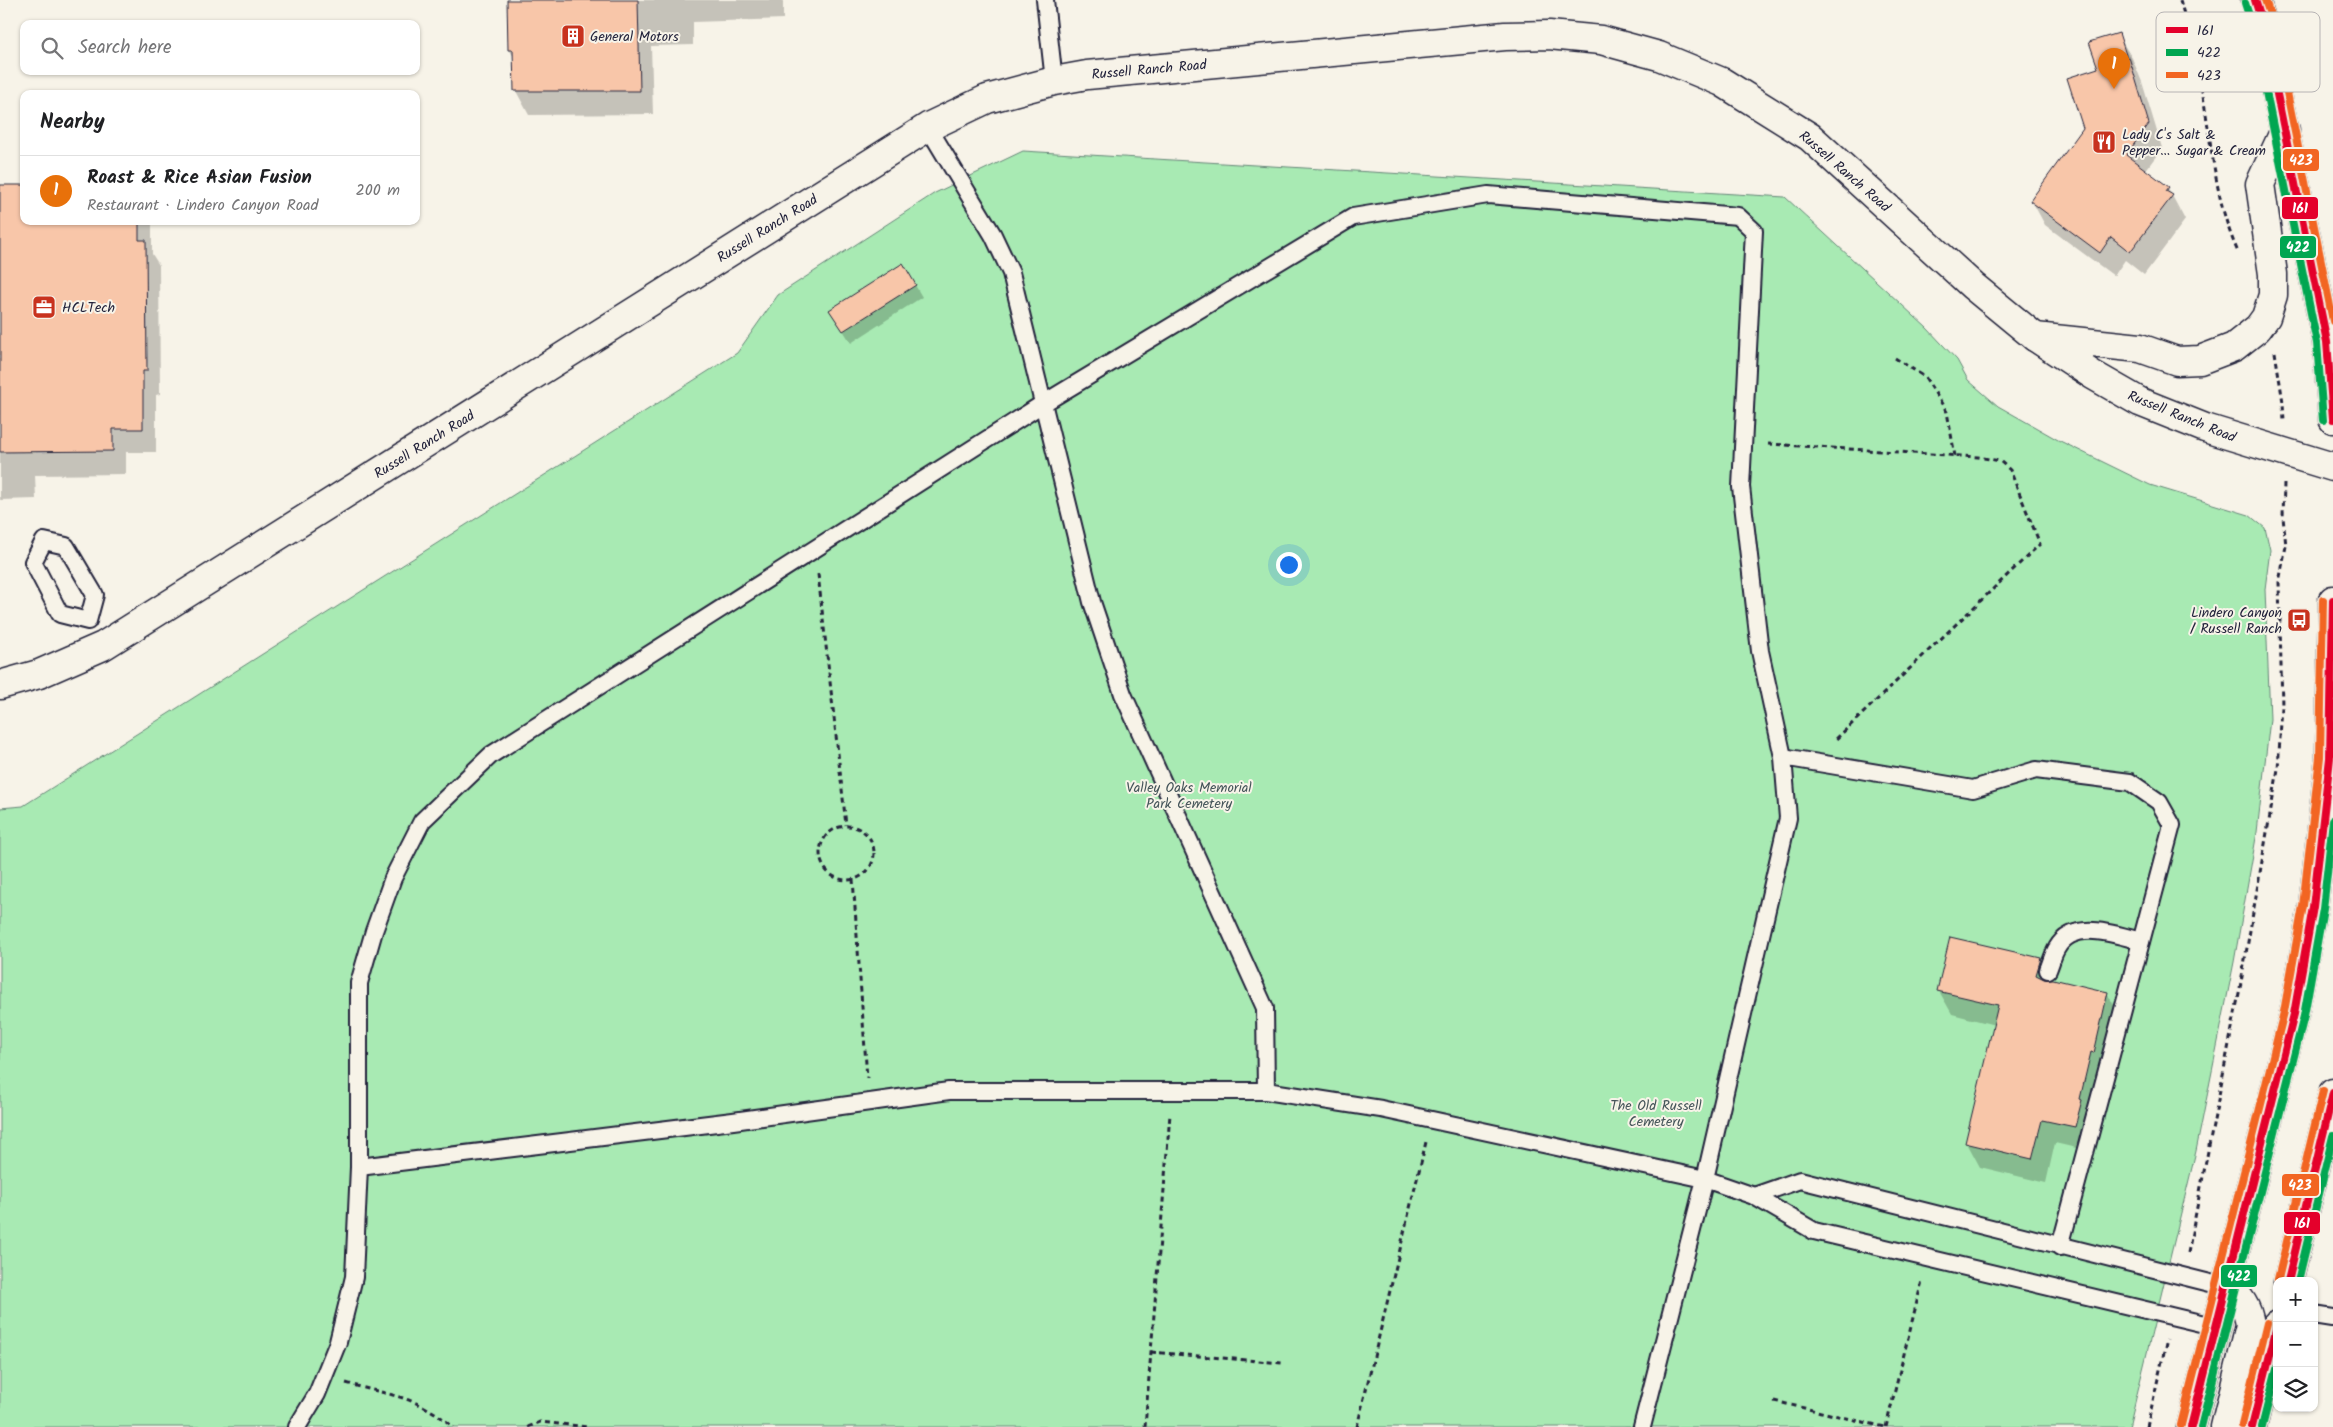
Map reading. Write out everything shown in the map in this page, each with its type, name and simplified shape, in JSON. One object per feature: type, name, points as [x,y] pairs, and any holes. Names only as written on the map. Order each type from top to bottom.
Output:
[{"type":"street","points":[[2255,0],[2259,12]]},
{"type":"street","name":"Russell Ranch Road","points":[[0,685],[39,674],[103,646],[928,128],[987,99],[1054,81],[1097,74],[1505,36],[1549,35],[1601,40],[1659,56],[1722,82],[1810,137],[1973,286],[2035,337],[2094,375],[2140,402],[2205,428],[2333,467]]},
{"type":"street","points":[[2277,92],[2327,342],[2333,419]]},
{"type":"street","points":[[2035,337],[2140,348],[2177,361],[2200,360],[2234,347],[2258,328],[2266,317],[2273,295],[2273,274],[2260,184],[2285,130]]},
{"type":"street","points":[[2191,1427],[2294,1014],[2314,906],[2330,758],[2333,600]]},
{"type":"street","points":[[2289,1277],[2333,1093]]},
{"type":"street","points":[[2225,1427],[2250,1325],[2248,1312],[2234,1291],[2226,1287]]},
{"type":"street","points":[[2252,1427],[2273,1341]]},
{"type":"lane","points":[[1045,0],[1054,81]]},
{"type":"lane","points":[[928,128],[993,235],[1011,273],[1092,602],[1123,694],[1264,1008],[1266,1090]]},
{"type":"lane","points":[[296,1427],[317,1394],[338,1342],[354,1277],[359,1167],[359,983],[374,931],[393,878],[422,820],[490,755],[1044,403],[1353,217],[1488,195],[1738,216],[1754,231],[1741,487],[1760,651],[1783,757],[1788,818],[1705,1179],[1642,1427]]},
{"type":"lane","points":[[88,621],[95,596],[66,546],[43,538],[33,562],[60,614],[88,621],[103,646]]},
{"type":"lane","points":[[1783,757],[1973,789],[2036,770],[2130,782],[2159,802],[2172,825],[2060,1246]]},
{"type":"lane","points":[[2048,970],[2057,947],[2071,934],[2093,929],[2141,941]]},
{"type":"lane","points":[[359,1167],[949,1091],[1266,1090],[1381,1108],[1705,1179],[1754,1196],[1814,1231],[2217,1327]]},
{"type":"lane","points":[[1754,1196],[1800,1180],[2226,1287]]},
{"type":"lane","points":[[2318,1316],[2333,1318]]},
{"type":"path","points":[[2201,92],[2213,168],[2223,215],[2242,260]]},
{"type":"path","points":[[2274,349],[2277,355],[2283,402]]},
{"type":"path","points":[[1895,358],[1925,377],[1947,412],[1955,456]]},
{"type":"path","points":[[1744,442],[1955,456],[2000,461],[2010,470],[2040,544],[1812,762]]},
{"type":"path","points":[[2193,1233],[2240,988],[2278,769],[2282,708],[2280,582],[2286,546],[2283,517]]},
{"type":"path","points":[[816,548],[846,826]]},
{"type":"path","points":[[846,826],[863,830],[873,844],[875,853],[869,870],[862,876],[844,880],[828,872],[820,856],[821,847],[830,832],[846,826]]},
{"type":"path","points":[[853,879],[869,1102]]},
{"type":"path","points":[[1145,1427],[1172,1091]]},
{"type":"path","points":[[1357,1427],[1432,1120]]},
{"type":"path","points":[[1774,1401],[1885,1427],[1928,1258]]},
{"type":"path","points":[[1151,1352],[1282,1364]]},
{"type":"path","points":[[2147,1427],[2163,1352]]},
{"type":"path","points":[[324,1376],[348,1384],[410,1399],[439,1414],[453,1427]]},
{"type":"path","points":[[528,1427],[540,1422],[589,1427]]},
{"type":"green space","name":"Valley Oaks Memorial Park Cemetery","points":[[1023,151],[1785,197],[1927,328],[1957,360],[1968,380],[1998,406],[2058,440],[2150,485],[2249,515],[2265,528],[2270,550],[2265,589],[2270,719],[2257,832],[2234,962],[2196,1151],[2129,1427],[0,1427],[0,808],[23,806],[737,353],[778,295],[935,193]]},
{"type":"building","name":"General Motors","points":[[507,0],[638,0],[640,91],[514,91],[513,50],[508,50]]},
{"type":"building","name":"Lady C's Salt & Pepper... Sugar & Cream","points":[[2119,33],[2127,58],[2129,57],[2149,124],[2126,155],[2169,187],[2166,191],[2173,195],[2130,252],[2111,237],[2100,253],[2030,201],[2083,128],[2067,78],[2098,68],[2089,42]]},
{"type":"building","points":[[0,185],[20,185],[20,225],[139,225],[139,240],[146,240],[147,371],[143,371],[143,429],[113,429],[113,451],[0,452]]},
{"type":"building","points":[[903,263],[916,285],[843,331],[829,310]]},
{"type":"building","points":[[1950,937],[2041,958],[2036,975],[2044,979],[2053,979],[2108,992],[2094,1053],[2091,1052],[2075,1127],[2042,1120],[2032,1159],[1965,1143],[1998,1005],[1937,991]]},
{"type":"transit line","name":"161","points":[[2255,0],[2259,12]]},
{"type":"transit line","name":"423","points":[[2265,0],[2269,12]]},
{"type":"transit line","name":"422","points":[[2245,3],[2248,12]]},
{"type":"transit line","name":"422","points":[[2266,92],[2317,343],[2323,420]]},
{"type":"transit line","name":"161","points":[[2277,92],[2327,342],[2333,419]]},
{"type":"transit line","name":"423","points":[[2287,92],[2333,321]]},
{"type":"transit line","name":"423","points":[[2181,1425],[2284,1012],[2303,906],[2320,757],[2323,600]]},
{"type":"transit line","name":"161","points":[[2191,1427],[2294,1014],[2313,907],[2330,758],[2333,600]]},
{"type":"transit line","name":"422","points":[[2201,1427],[2304,1016],[2323,909],[2333,820]]},
{"type":"transit line","name":"423","points":[[2278,1277],[2323,1091]]},
{"type":"transit line","name":"161","points":[[2289,1277],[2333,1093]]},
{"type":"transit line","name":"422","points":[[2299,1277],[2333,1136]]},
{"type":"transit line","name":"423","points":[[2242,1425],[2267,1323]]},
{"type":"transit line","name":"161","points":[[2252,1427],[2273,1342]]},
{"type":"transit line","name":"422","points":[[2262,1427],[2273,1384]]},
{"type":"place","name":"General Motors","points":[[573,36]]},
{"type":"place","name":"Roast & Rice Asian Fusion","points":[[2114,89]]},
{"type":"place","name":"Lady C's Salt & Pepper... Sugar & Cream","points":[[2104,142]]},
{"type":"place","name":"HCLTech","points":[[44,307]]},
{"type":"place","name":"Lindero Canyon / Russell Ranch","points":[[2299,620]]},
{"type":"park label","name":"The Old Russell Cemetery","points":[[1656,1114]]}]
